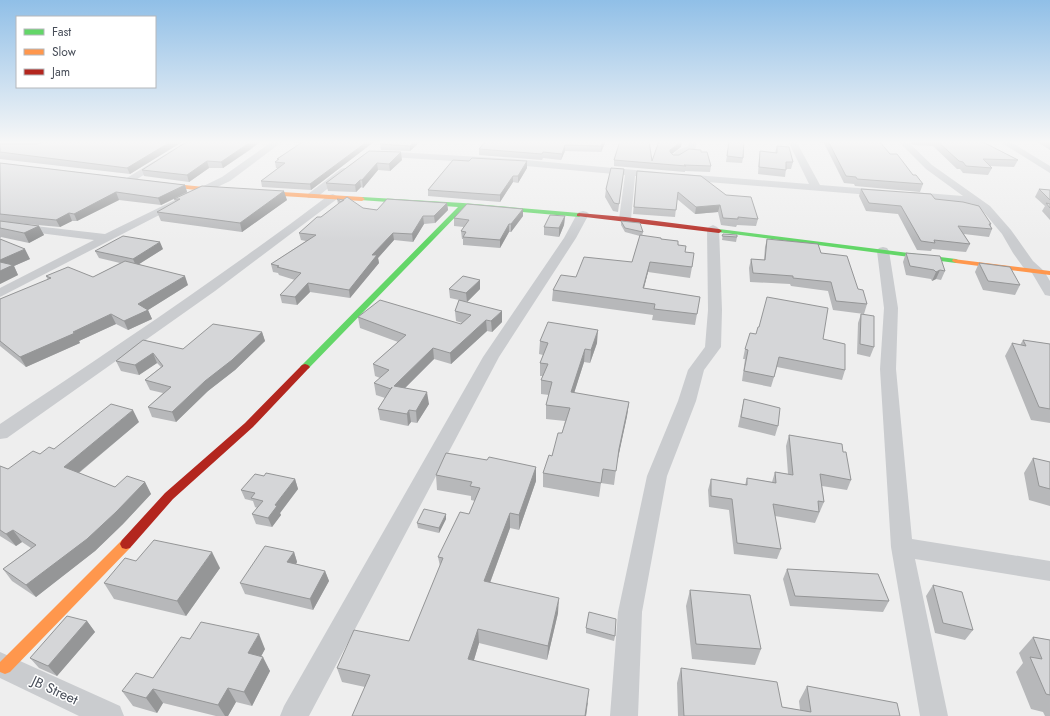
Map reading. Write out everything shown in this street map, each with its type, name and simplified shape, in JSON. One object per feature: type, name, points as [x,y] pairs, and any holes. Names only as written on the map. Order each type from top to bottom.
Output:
[{"type":"street","points":[[124,180],[134,174]]},
{"type":"street","points":[[0,293],[232,174]]},
{"type":"street","points":[[312,196],[339,174]]},
{"type":"street","points":[[625,219],[630,174]]},
{"type":"street","points":[[649,174],[977,201]]},
{"type":"street","points":[[809,174],[816,187]]},
{"type":"street","points":[[939,174],[977,201],[991,214],[1007,233],[1017,250],[1028,264],[1037,271],[1050,292]]},
{"type":"street","points":[[124,180],[204,189],[583,214],[712,229],[1050,273]]},
{"type":"street","points":[[0,433],[199,296],[283,236],[333,197]]},
{"type":"street","points":[[2,666],[124,546],[168,496],[249,425],[463,205]]},
{"type":"street","points":[[294,716],[491,357],[570,238],[583,214]]},
{"type":"street","points":[[0,226],[107,238]]},
{"type":"street","points":[[624,716],[630,612],[657,476],[687,401],[696,370],[713,347],[715,310],[712,229]]},
{"type":"street","points":[[883,252],[891,308],[888,369],[902,547],[934,716]]},
{"type":"street","points":[[902,547],[1050,571]]},
{"type":"street","name":"JB Street","points":[[2,666],[110,716]]},
{"type":"building","points":[[0,174],[96,174],[185,185],[158,198],[116,192],[74,214],[69,213],[56,220],[0,214]]},
{"type":"building","points":[[270,174],[323,174],[310,184],[261,181]]},
{"type":"building","points":[[338,174],[367,174],[355,185],[326,183]]},
{"type":"building","points":[[441,174],[519,174],[518,176],[513,176],[500,195],[428,190]]},
{"type":"building","points":[[609,174],[623,174],[619,204],[614,203],[606,189]]},
{"type":"building","points":[[637,174],[701,176],[726,195],[751,197],[758,219],[738,217],[738,219],[723,218],[720,205],[696,207],[678,192],[676,210],[634,207]]},
{"type":"building","points":[[845,174],[913,174],[916,175],[923,184],[857,179],[856,177],[846,176]]},
{"type":"building","points":[[202,186],[284,191],[240,223],[157,212],[180,199],[174,199]]},
{"type":"building","points":[[861,189],[931,194],[935,199],[963,202],[979,206],[991,224],[989,224],[992,229],[958,226],[970,244],[934,240],[935,243],[921,241],[901,206],[869,203]]},
{"type":"building","points":[[1039,189],[1050,190],[1050,200]]},
{"type":"building","points":[[347,197],[363,208],[377,210],[387,199],[447,203],[434,216],[423,216],[412,234],[393,233],[372,255],[377,255],[349,290],[308,283],[295,297],[280,295],[301,273],[271,264],[316,235],[299,233],[317,217],[321,217]]},
{"type":"building","points":[[467,204],[523,209],[511,224],[509,224],[500,240],[463,237],[466,232],[461,231],[469,220],[454,218]]},
{"type":"building","points":[[550,215],[565,216],[559,228],[544,227]]},
{"type":"building","points":[[0,221],[39,226],[24,233],[0,228]]},
{"type":"building","points":[[621,221],[640,223],[643,232],[625,228]]},
{"type":"building","points":[[723,234],[737,235],[737,237],[722,236]]},
{"type":"building","points":[[640,235],[678,241],[678,245],[686,246],[685,252],[694,253],[692,267],[650,262],[643,288],[700,297],[697,314],[654,309],[655,304],[553,290],[561,275],[576,277],[584,257],[632,262]]},
{"type":"building","points":[[123,236],[160,242],[133,259],[95,251]]},
{"type":"building","points":[[0,239],[25,249],[0,260]]},
{"type":"building","points":[[767,239],[818,244],[821,253],[847,256],[858,289],[863,290],[867,304],[836,301],[831,282],[793,278],[793,276],[753,273],[751,259],[765,260]]},
{"type":"building","points":[[906,253],[940,256],[945,271],[940,270],[936,272],[934,270],[910,266]]},
{"type":"building","points":[[125,261],[185,276],[138,304],[148,310],[124,321],[111,314],[73,332],[75,333],[20,357],[0,341],[0,299],[51,278],[46,276],[68,267],[93,277]]},
{"type":"building","points":[[0,262],[13,265],[0,271]]},
{"type":"building","points":[[979,263],[1010,267],[1020,285],[988,281]]},
{"type":"building","points":[[463,276],[480,280],[466,293],[449,289]]},
{"type":"building","points":[[767,297],[828,308],[823,339],[845,344],[845,370],[779,357],[774,377],[744,371],[748,350],[745,349],[750,333],[756,334],[759,327]]},
{"type":"building","points":[[380,300],[461,324],[471,315],[455,311],[459,300],[502,311],[491,321],[486,320],[450,353],[433,348],[394,386],[427,392],[416,411],[409,410],[407,414],[378,409],[391,389],[374,383],[389,370],[373,364],[406,335],[358,317]]},
{"type":"building","points":[[861,314],[874,316],[874,347],[860,344]]},
{"type":"building","points":[[548,322],[598,330],[591,350],[585,349],[571,392],[629,402],[616,471],[603,469],[601,483],[543,473],[549,455],[552,456],[558,433],[562,433],[570,408],[546,405],[552,382],[541,380],[548,364],[540,363],[548,343],[540,341]]},
{"type":"building","points":[[213,324],[262,332],[232,360],[205,381],[172,412],[148,407],[171,387],[145,380],[163,366],[153,353],[135,365],[116,361],[143,340],[183,349]]},
{"type":"building","points":[[1023,340],[1050,344],[1050,409],[1039,407],[1012,343],[1026,346]]},
{"type":"building","points":[[744,399],[780,408],[778,426],[741,417]]},
{"type":"building","points":[[111,404],[133,410],[64,467],[115,487],[127,476],[145,482],[87,539],[26,585],[3,569],[36,545],[13,530],[6,534],[0,530],[0,466],[8,469],[33,451],[40,454],[49,447],[54,449]]},
{"type":"building","points":[[789,435],[842,444],[843,452],[846,452],[851,480],[820,474],[824,502],[818,501],[819,512],[773,504],[781,549],[737,543],[732,499],[711,496],[711,479],[747,485],[747,478],[776,483],[775,472],[793,475]]},
{"type":"building","points":[[446,453],[487,460],[489,457],[536,467],[519,515],[510,513],[484,581],[559,598],[548,646],[478,629],[468,659],[589,689],[585,716],[352,716],[370,675],[337,668],[354,630],[409,641],[443,558],[438,557],[460,512],[469,514],[480,488],[470,486],[472,482],[436,475]]},
{"type":"building","points":[[1033,458],[1050,462],[1050,489],[1039,486]]},
{"type":"building","points":[[266,473],[295,479],[275,505],[277,506],[268,518],[252,514],[263,501],[251,498],[255,493],[241,490],[255,474],[264,476]]},
{"type":"building","points":[[424,509],[446,514],[439,528],[417,523]]},
{"type":"building","points":[[154,540],[212,552],[177,601],[104,583],[125,558],[136,561]]},
{"type":"building","points":[[265,546],[294,552],[287,562],[325,571],[310,599],[240,583]]},
{"type":"building","points":[[787,569],[878,574],[889,601],[795,596]]},
{"type":"building","points":[[933,585],[962,592],[973,630],[943,623]]},
{"type":"building","points":[[690,590],[750,595],[761,649],[696,644]]},
{"type":"building","points":[[589,612],[616,619],[615,636],[586,628]]},
{"type":"building","points":[[67,616],[87,621],[48,666],[30,658]]},
{"type":"building","points":[[201,622],[259,634],[248,653],[263,657],[244,692],[228,688],[218,705],[153,689],[146,698],[122,691],[136,673],[153,678],[181,637],[190,639]]},
{"type":"building","points":[[1033,637],[1050,640],[1050,695],[1046,694],[1030,657],[1042,659]]},
{"type":"building","points":[[681,668],[777,682],[782,707],[811,712],[807,686],[897,703],[900,716],[684,716]]},
{"type":"traffic: fast","points":[[362,199],[463,205],[579,215]]},
{"type":"traffic: fast","points":[[305,367],[463,205]]},
{"type":"traffic: fast","points":[[719,231],[956,261]]},
{"type":"traffic: slow","points":[[156,184],[204,189],[362,199]]},
{"type":"traffic: slow","points":[[956,261],[1050,273]]},
{"type":"traffic: slow","points":[[5,667],[126,544]]},
{"type":"traffic: jam","points":[[579,215],[625,219],[719,231]]},
{"type":"traffic: jam","points":[[126,544],[169,496],[249,425],[305,367]]}]
